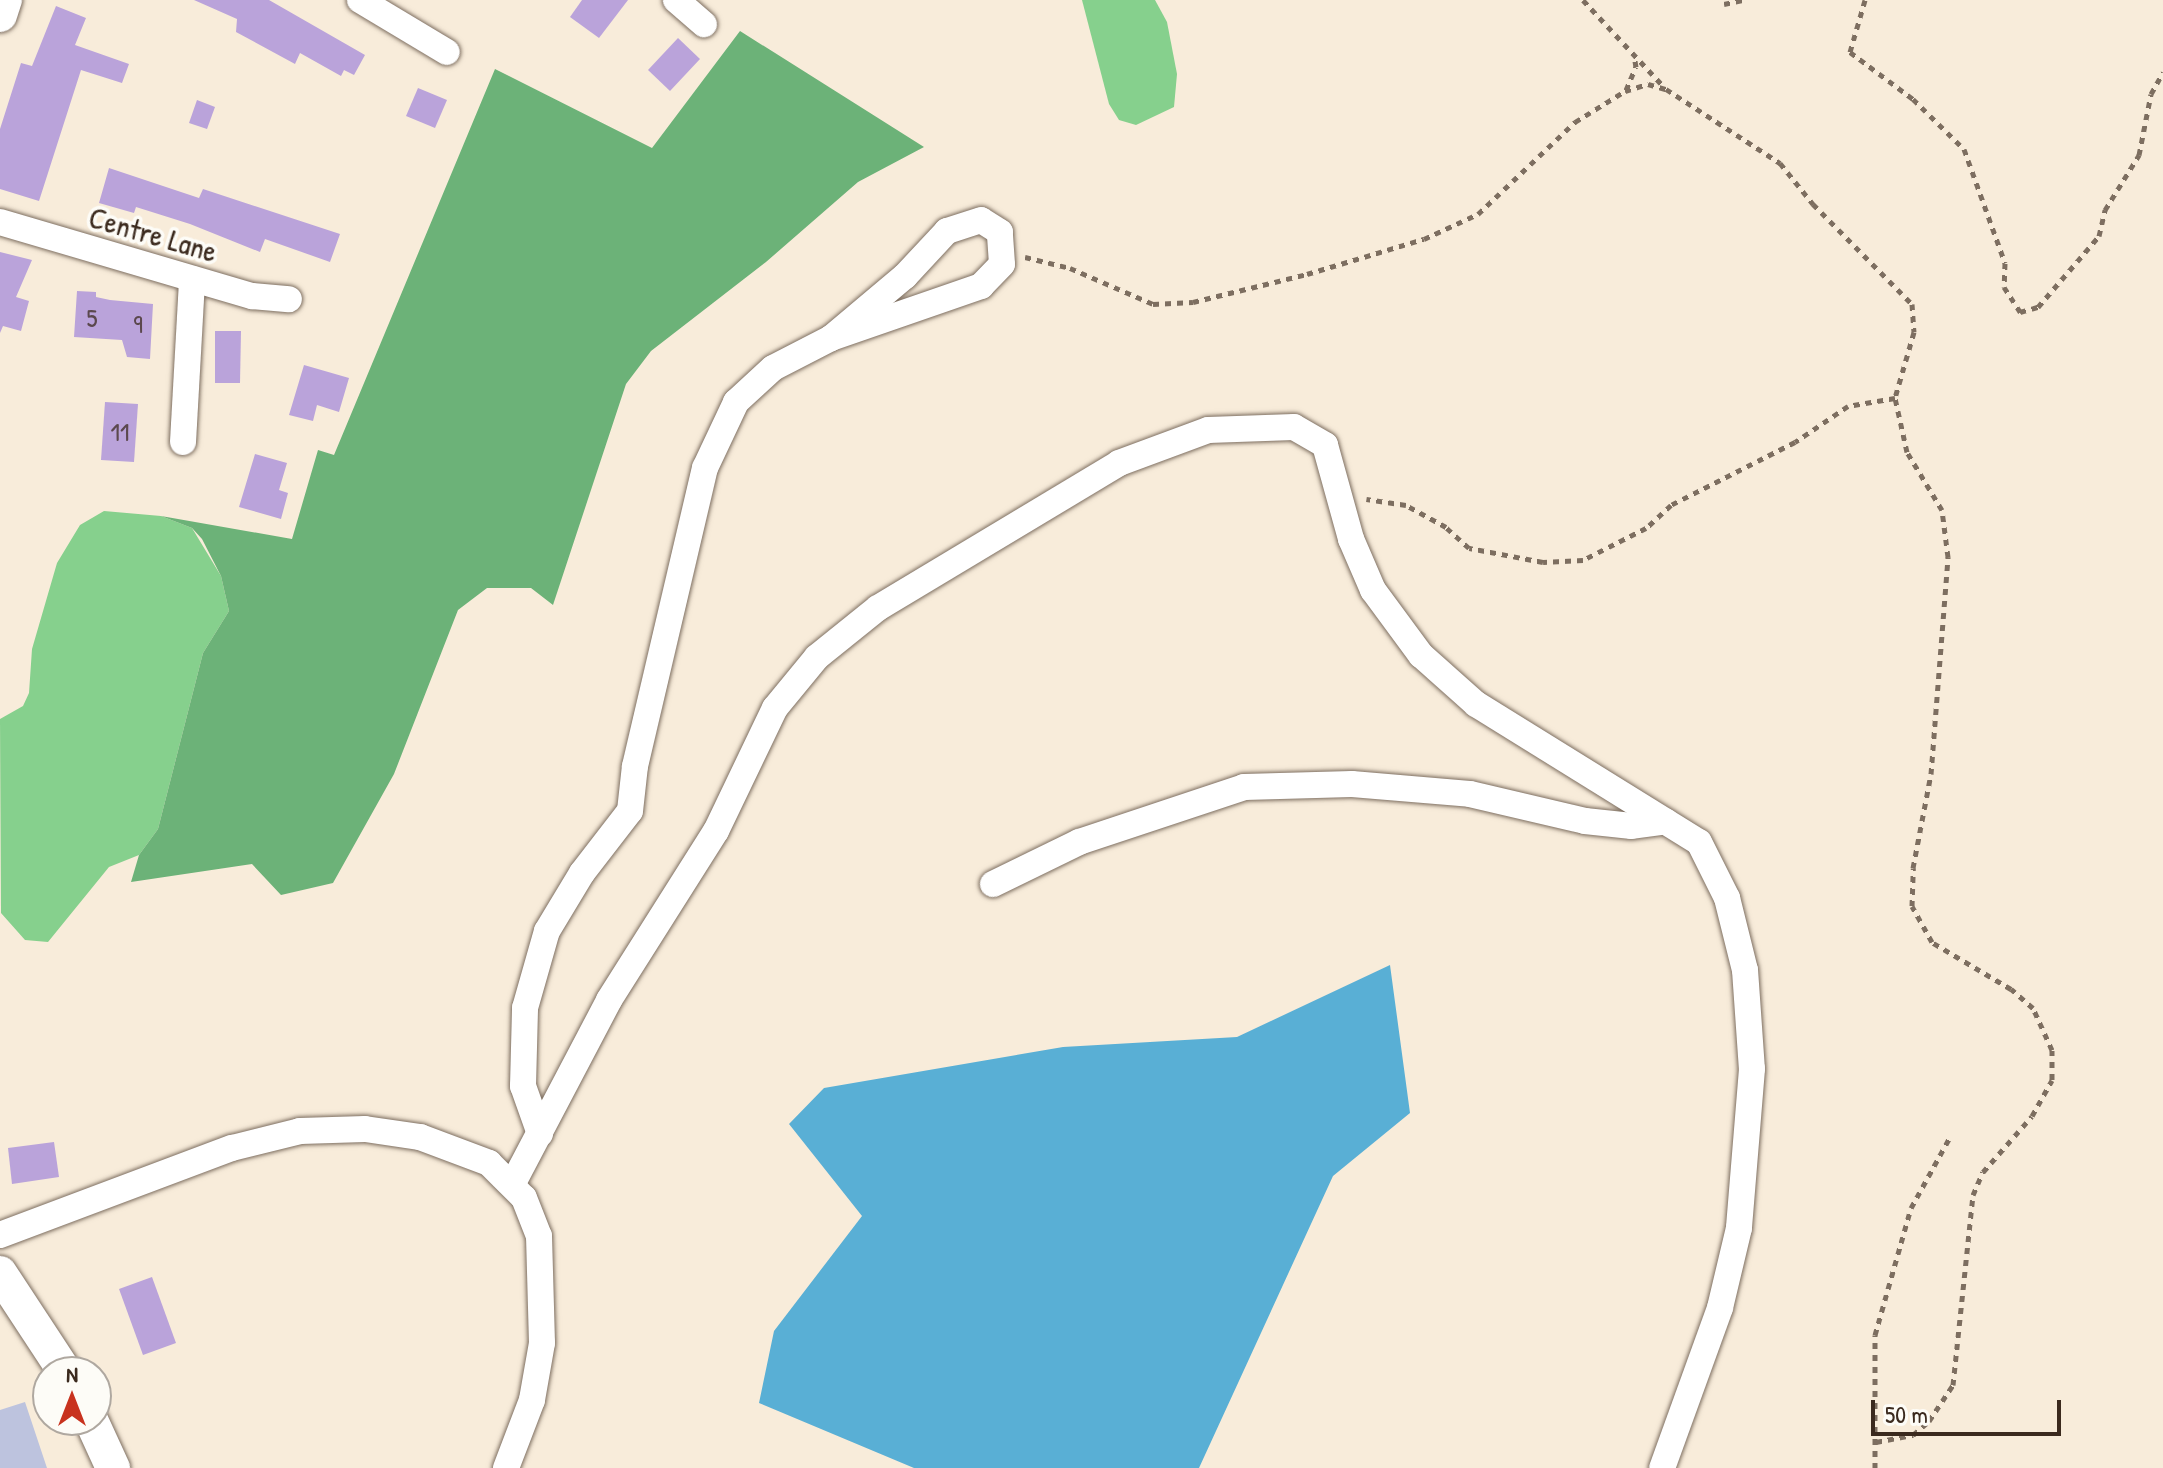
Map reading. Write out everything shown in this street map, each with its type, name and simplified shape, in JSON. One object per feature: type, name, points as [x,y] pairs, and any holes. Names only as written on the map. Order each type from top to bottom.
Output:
[{"type":"main road","points":[[0,15],[5,0]]},
{"type":"main road","points":[[0,1273],[54,1356]]},
{"type":"main road","points":[[98,1436],[113,1468]]},
{"type":"street","points":[[360,0],[447,52]]},
{"type":"street","points":[[676,0],[704,24]]},
{"type":"street","points":[[540,1134],[523,1086],[525,1008],[547,931],[582,873],[630,811],[635,766],[705,468],[736,402],[773,368],[831,338],[981,286],[996,276],[1003,251],[1000,232],[992,225],[966,221],[926,249],[905,276],[831,338]]},
{"type":"street","name":"Centre Lane","points":[[0,222],[252,296],[289,299]]},
{"type":"street","points":[[183,442],[192,279]]},
{"type":"street","points":[[512,1185],[609,1000],[716,831],[775,708],[817,657],[878,608],[1119,463],[1208,430],[1275,425],[1312,434],[1325,445],[1351,539],[1373,590],[1421,655],[1476,704],[1699,842],[1727,898],[1745,970],[1752,1069],[1736,1242],[1720,1308],[1662,1468]]},
{"type":"street","points":[[993,884],[1079,842],[1244,787],[1352,784],[1470,794],[1585,821],[1632,826],[1666,821]]},
{"type":"street","points":[[0,1235],[232,1148],[300,1131],[365,1129],[420,1137],[489,1163],[512,1185],[534,1215],[539,1236],[542,1343],[532,1400],[506,1468]]},
{"type":"path","points":[[1583,0],[1633,50],[1666,89],[1780,163],[1813,204],[1907,295],[1914,332],[1895,398],[1907,452],[1942,510],[1948,557],[1931,774],[1913,868],[1912,906],[1932,942],[2011,989],[2033,1008],[2052,1050],[2052,1080],[2032,1116],[1983,1172],[1973,1195],[1961,1286],[1958,1372],[1953,1385],[1929,1421],[1913,1435],[1876,1442]]},
{"type":"path","points":[[1724,4],[1743,0]]},
{"type":"path","points":[[1865,0],[1850,52],[1923,108],[1964,149],[2002,255],[2004,287],[2020,312],[2038,307],[2099,236],[2105,210],[2139,155],[2151,94],[2163,72]]},
{"type":"path","points":[[1625,91],[1636,67],[1633,50]]},
{"type":"path","points":[[1003,251],[1070,268],[1153,304],[1230,294],[1461,224],[1523,176],[1575,122],[1625,91],[1648,84],[1666,89]]},
{"type":"path","points":[[1341,495],[1406,505],[1446,527],[1469,548],[1543,562],[1583,560],[1646,528],[1671,505],[1795,442],[1848,406],[1895,398]]},
{"type":"path","points":[[1875,1468],[1875,1335],[1911,1208],[1949,1139]]},
{"type":"shaded area","points":[[25,1402],[32,1423],[32,1436],[36,1436],[47,1468],[0,1468],[0,1410]]},
{"type":"green space","points":[[1082,0],[1155,0],[1167,22],[1177,74],[1174,107],[1136,125],[1119,120],[1109,104]]},
{"type":"green space","points":[[740,31],[924,147],[858,182],[766,262],[651,351],[626,384],[553,605],[531,588],[487,588],[458,610],[394,774],[333,883],[281,895],[252,864],[131,882],[139,855],[158,829],[203,653],[229,611],[221,576],[202,539],[192,528],[161,516],[292,539],[318,450],[334,455],[495,69],[652,148]]},
{"type":"green space","points":[[104,511],[161,516],[192,528],[221,576],[229,611],[203,653],[158,829],[139,855],[109,867],[48,942],[25,940],[1,913],[0,719],[23,706],[29,693],[32,649],[57,563],[80,525]]},
{"type":"water","points":[[1390,965],[1410,1113],[1333,1176],[1199,1468],[914,1468],[759,1403],[774,1331],[862,1216],[789,1124],[824,1088],[1063,1047],[1237,1037]]},
{"type":"building","points":[[194,0],[269,0],[365,55],[354,75],[344,70],[341,76],[300,53],[295,64],[236,32],[237,19]]},
{"type":"building","points":[[582,0],[628,0],[599,38],[570,17]]},
{"type":"building","points":[[56,6],[86,18],[75,45],[129,64],[122,83],[81,70],[39,201],[0,189],[0,129],[21,63],[32,66]]},
{"type":"building","points":[[678,38],[700,59],[670,91],[648,70]]},
{"type":"building","points":[[418,88],[447,100],[435,128],[406,116]]},
{"type":"building","points":[[197,100],[215,107],[207,129],[189,123]]},
{"type":"building","points":[[109,168],[199,198],[203,189],[340,234],[330,262],[265,239],[260,252],[190,224],[136,207],[134,213],[99,203]]},
{"type":"building","points":[[0,252],[32,260],[16,297],[29,301],[21,331],[3,326],[0,333]]},
{"type":"building","points":[[77,291],[96,292],[96,297],[110,300],[153,304],[150,359],[127,357],[122,340],[74,337]]},
{"type":"building","points":[[215,331],[241,331],[240,383],[215,383]]},
{"type":"building","points":[[304,365],[349,378],[339,412],[317,405],[313,421],[289,415]]},
{"type":"building","points":[[105,402],[138,404],[134,462],[101,460]]},
{"type":"building","points":[[255,454],[287,463],[279,490],[288,493],[281,519],[239,507]]},
{"type":"building","points":[[54,1142],[59,1177],[12,1184],[8,1148]]},
{"type":"building","points":[[152,1277],[176,1343],[143,1355],[119,1289]]}]
